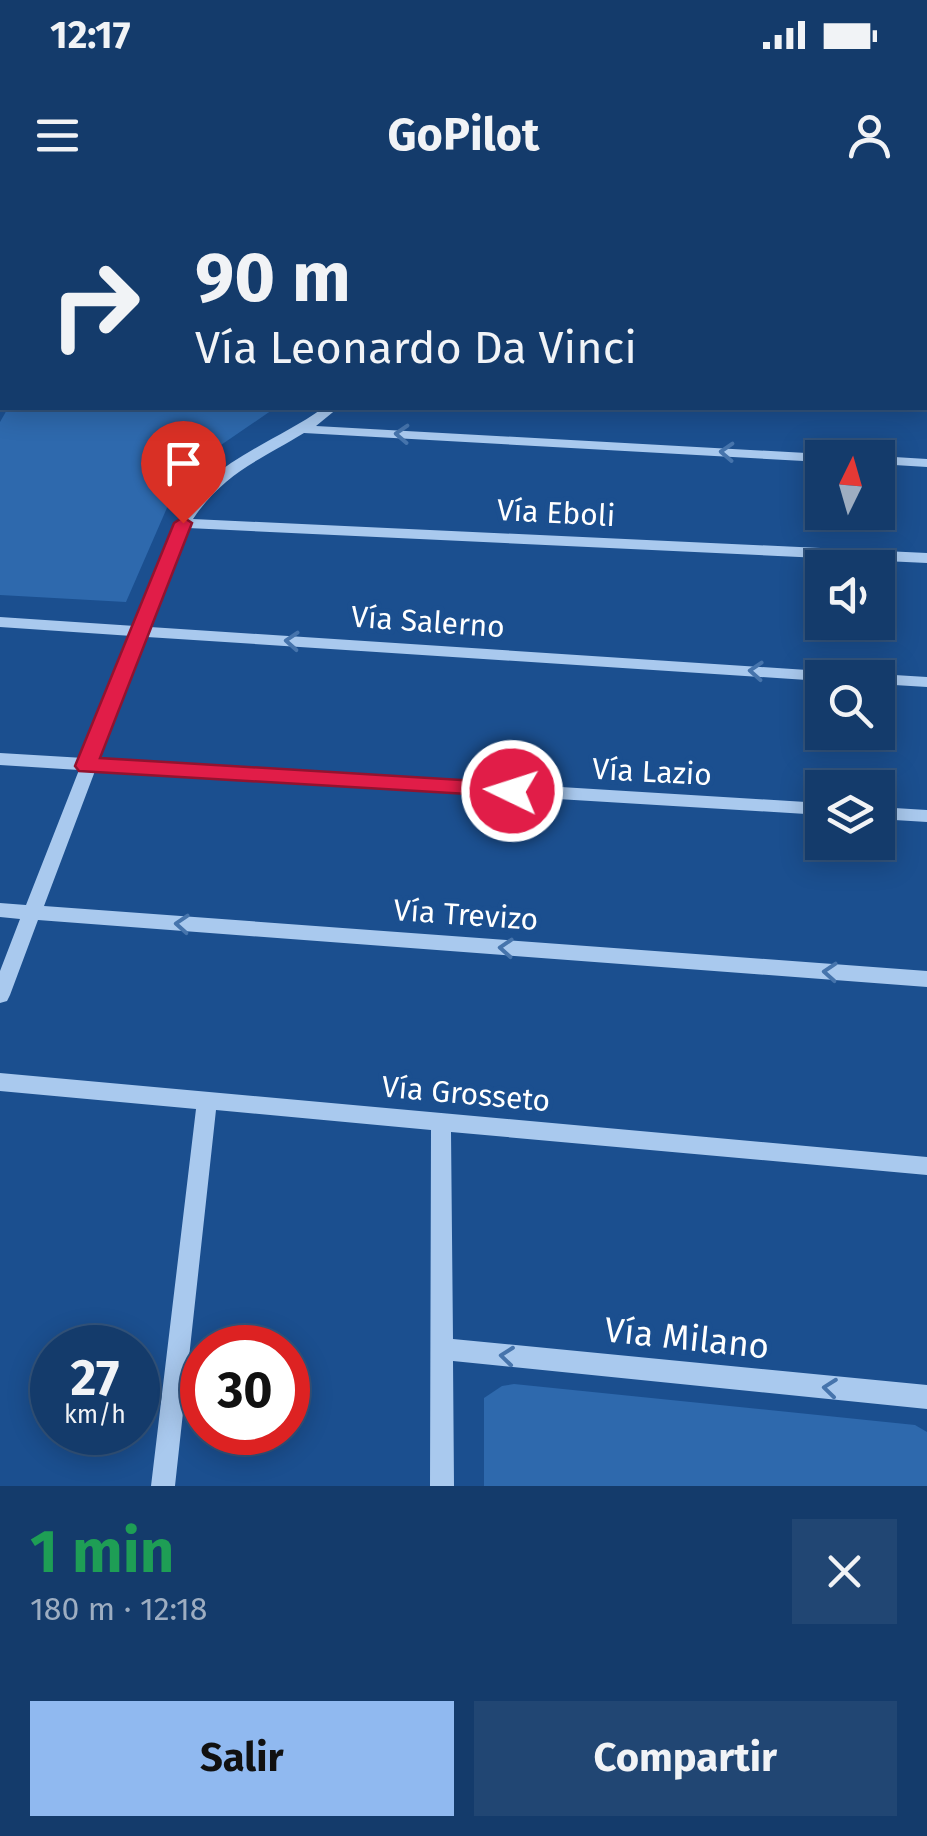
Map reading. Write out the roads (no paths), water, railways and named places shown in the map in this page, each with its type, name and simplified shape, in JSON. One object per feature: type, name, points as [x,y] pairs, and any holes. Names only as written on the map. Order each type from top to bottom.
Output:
[{"type":"street","points":[[254,200],[275,200]]},
{"type":"street","points":[[0,995],[86,766],[183,523],[198,496],[219,474],[301,429],[327,410]]},
{"type":"street","points":[[301,429],[805,457]]},
{"type":"street","points":[[895,461],[927,463]]},
{"type":"street","name":"Vía Eboli","points":[[183,523],[927,558]]},
{"type":"street","name":"Vía Salerno","points":[[0,622],[805,675]]},
{"type":"street","points":[[895,680],[927,682]]},
{"type":"street","name":"Vía Lazio","points":[[0,759],[805,808]]},
{"type":"street","points":[[895,813],[927,816]]},
{"type":"street","name":"Vía Trevizo","points":[[0,910],[927,979]]},
{"type":"street","name":"Vía Grosseto","points":[[0,1082],[927,1166]]},
{"type":"street","points":[[163,1486],[207,1100]]},
{"type":"street","points":[[441,1122],[442,1486]]},
{"type":"street","name":"Vía Milano","points":[[441,1350],[927,1397]]}]
